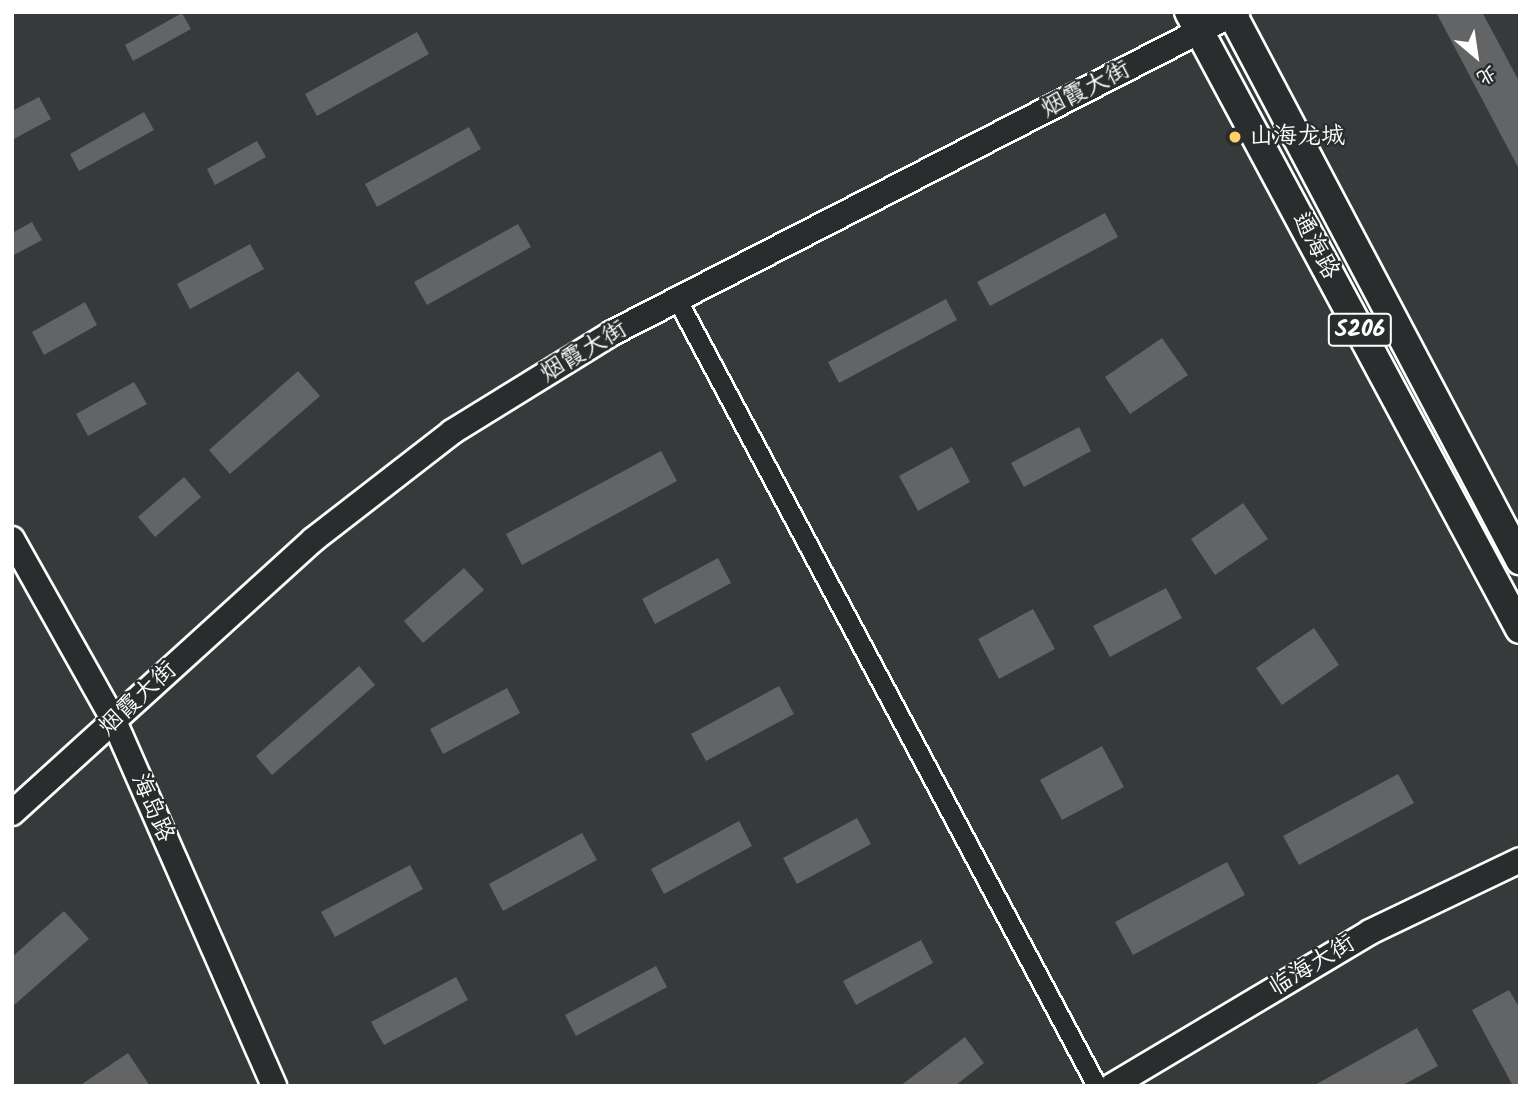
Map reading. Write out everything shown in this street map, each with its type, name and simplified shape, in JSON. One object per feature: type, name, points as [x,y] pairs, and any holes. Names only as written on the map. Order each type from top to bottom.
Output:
[{"type":"main road","name":"烟霞大街","points":[[12,813],[313,540],[452,432],[612,333],[1194,22],[1234,13]]},
{"type":"main road","name":"通海路","points":[[1234,13],[1520,560]]},
{"type":"main road","name":"通海路","points":[[1194,22],[1520,629]]},
{"type":"main road","name":"海岛路","points":[[12,539],[114,721],[274,1086]]},
{"type":"main road","name":"临海大街","points":[[1112,1086],[1370,932],[1520,860]]},
{"type":"street","points":[[677,299],[1097,1086]]},
{"type":"building","points":[[1436,12],[1482,12],[1520,83],[1520,171]]},
{"type":"building","points":[[182,13],[191,29],[133,61],[125,45]]},
{"type":"building","points":[[417,32],[429,54],[317,116],[305,94]]},
{"type":"building","points":[[39,97],[51,119],[12,140],[12,111]]},
{"type":"building","points":[[144,112],[154,130],[79,171],[70,154]]},
{"type":"building","points":[[469,127],[481,149],[377,207],[365,184]]},
{"type":"building","points":[[257,141],[266,157],[215,185],[207,169]]},
{"type":"building","points":[[1105,213],[1118,237],[990,306],[977,282]]},
{"type":"building","points":[[32,222],[42,240],[12,256],[12,233]]},
{"type":"building","points":[[518,224],[531,247],[427,305],[414,282]]},
{"type":"building","points":[[250,244],[264,269],[190,309],[177,284]]},
{"type":"building","points":[[946,299],[957,320],[839,383],[828,362]]},
{"type":"building","points":[[85,302],[97,325],[44,355],[32,332]]},
{"type":"building","points":[[1162,338],[1188,375],[1130,414],[1105,377]]},
{"type":"building","points":[[298,371],[320,396],[230,474],[209,450]]},
{"type":"building","points":[[134,382],[147,404],[88,436],[76,414]]},
{"type":"building","points":[[1079,427],[1091,451],[1024,487],[1011,463]]},
{"type":"building","points":[[952,447],[970,482],[918,511],[899,476]]},
{"type":"building","points":[[661,451],[677,481],[522,565],[506,534]]},
{"type":"building","points":[[184,477],[201,497],[155,537],[138,517]]},
{"type":"building","points":[[1243,503],[1268,539],[1215,575],[1191,539]]},
{"type":"building","points":[[718,558],[731,583],[655,624],[642,599]]},
{"type":"building","points":[[464,568],[484,590],[423,643],[404,621]]},
{"type":"building","points":[[1166,588],[1182,618],[1110,657],[1093,626]]},
{"type":"building","points":[[1033,609],[1055,649],[999,679],[978,639]]},
{"type":"building","points":[[1314,628],[1339,665],[1282,705],[1256,668]]},
{"type":"building","points":[[359,666],[375,685],[272,775],[256,756]]},
{"type":"building","points":[[779,686],[794,714],[706,761],[691,734]]},
{"type":"building","points":[[507,688],[520,713],[443,754],[430,729]]},
{"type":"building","points":[[1102,746],[1124,787],[1062,820],[1040,780]]},
{"type":"building","points":[[1398,774],[1414,803],[1299,865],[1283,836]]},
{"type":"building","points":[[857,818],[871,844],[797,884],[783,858]]},
{"type":"building","points":[[739,821],[752,846],[664,894],[651,869]]},
{"type":"building","points":[[582,833],[597,860],[503,911],[489,884]]},
{"type":"building","points":[[1227,862],[1245,895],[1133,955],[1115,922]]},
{"type":"building","points":[[410,865],[423,889],[335,937],[321,912]]},
{"type":"building","points":[[64,911],[89,939],[12,1007],[12,957]]},
{"type":"building","points":[[921,940],[933,963],[856,1005],[843,981]]},
{"type":"building","points":[[656,966],[667,987],[576,1036],[565,1015]]},
{"type":"building","points":[[456,977],[468,1000],[384,1045],[371,1022]]},
{"type":"building","points":[[1509,990],[1520,1009],[1520,1086],[1513,1086],[1472,1010]]},
{"type":"building","points":[[1417,1028],[1438,1066],[1401,1086],[1313,1086]]},
{"type":"building","points":[[965,1037],[984,1063],[955,1086],[900,1086]]},
{"type":"building","points":[[128,1053],[150,1086],[79,1086]]},
{"type":"place","name":"山海龙城","points":[[1235,137]]}]
